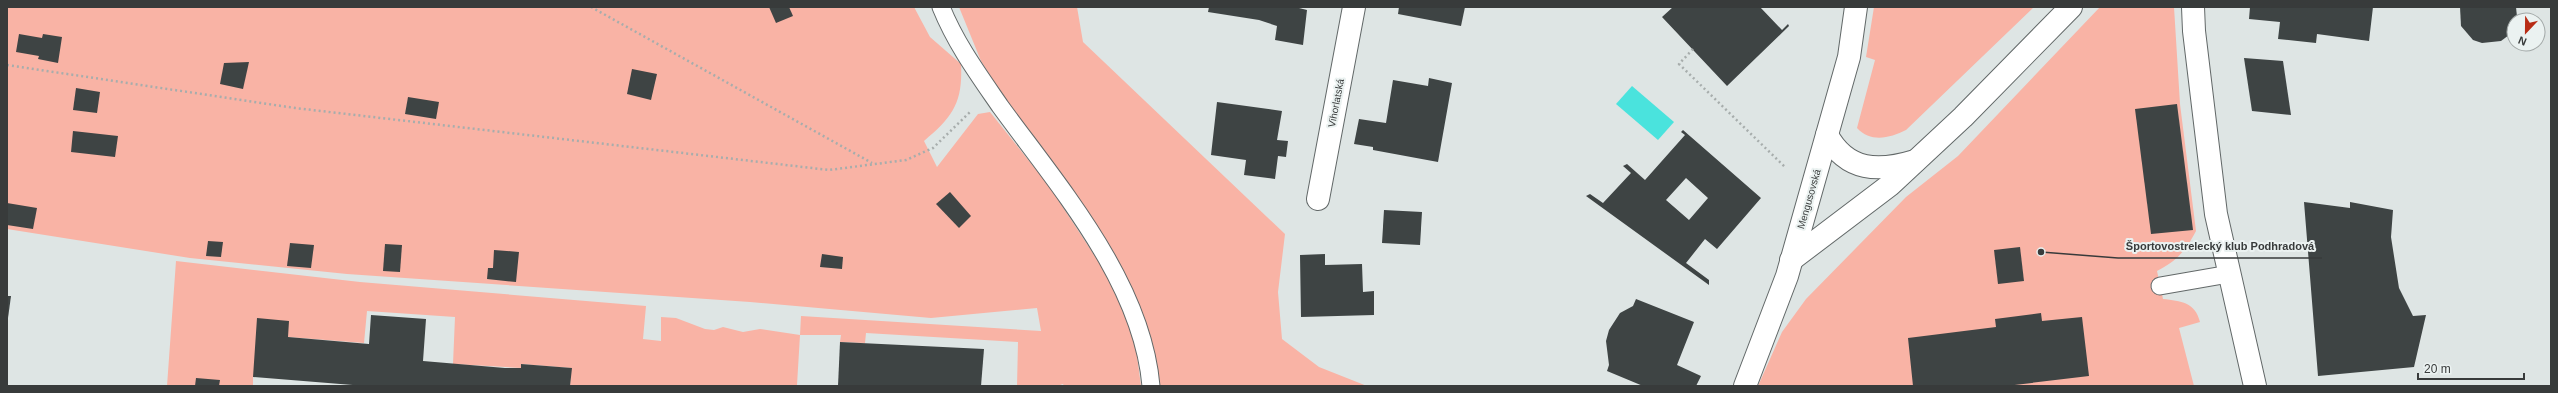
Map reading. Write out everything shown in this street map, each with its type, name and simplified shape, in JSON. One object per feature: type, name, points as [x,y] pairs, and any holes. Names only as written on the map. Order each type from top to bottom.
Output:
[{"type":"street","name":"Vihorlatská","points":[[1318,199],[1354,7]]},
{"type":"street","name":"Mengusovská","points":[[1746,386],[1792,260],[1850,57],[1856,7]]},
{"type":"street","points":[[1792,260],[1890,185],[1963,117],[2071,7]]},
{"type":"street","points":[[2194,7],[2194,31],[2216,214],[2255,386]]},
{"type":"street","points":[[1827,135],[1834,148],[1857,164],[1874,168],[1891,168],[1916,161]]},
{"type":"lane","points":[[941,7],[956,42],[1068,200],[1110,264],[1137,323],[1149,368],[1151,386]]},
{"type":"lane","points":[[2160,286],[2229,274]]},
{"type":"path","points":[[591,7],[872,163]]},
{"type":"path","points":[[1693,49],[1679,64],[1811,193]]},
{"type":"path","points":[[7,65],[295,108],[829,170],[872,163],[906,160],[933,148],[966,118],[986,86]]},
{"type":"shaded area","points":[[7,7],[914,7],[930,37],[961,64],[960,89],[954,108],[942,124],[924,141],[937,167],[978,114],[990,112],[1049,186],[1104,270],[1134,334],[1141,386],[1064,386],[1063,384],[1057,386],[1017,386],[1018,342],[866,333],[865,343],[840,342],[841,335],[800,335],[801,316],[1041,331],[1037,308],[931,318],[750,302],[347,274],[190,258],[7,229]]},
{"type":"shaded area","points":[[959,7],[1077,7],[1083,42],[1285,234],[1278,292],[1282,339],[1319,367],[1367,386],[1160,386],[1144,323],[981,61]]},
{"type":"shaded area","points":[[1874,7],[2034,7],[1906,130],[1881,138],[1868,136],[1857,128],[1875,60],[1866,57]]},
{"type":"shaded area","points":[[2100,7],[2174,7],[2180,104],[2196,231],[2180,254],[2170,263],[2157,271],[2163,299],[2181,302],[2191,306],[2198,315],[2200,322],[2179,328],[2194,386],[1758,386],[1782,332],[1806,299],[1906,197],[1958,156]]},
{"type":"shaded area","points":[[176,261],[360,282],[646,306],[643,339],[661,341],[661,317],[676,318],[705,329],[714,330],[723,327],[743,332],[760,329],[800,335],[797,385],[810,386],[570,386],[571,368],[521,364],[521,368],[453,364],[455,317],[367,311],[364,343],[288,337],[253,377],[253,386],[167,386]]},
{"type":"water","points":[[1632,86],[1674,122],[1658,140],[1616,104]]},
{"type":"building","points":[[769,7],[789,7],[793,16],[776,23]]},
{"type":"building","points":[[1209,7],[1295,7],[1307,10],[1303,45],[1275,40],[1277,26],[1259,20],[1208,12]]},
{"type":"building","points":[[1399,7],[1465,7],[1461,26],[1398,14]]},
{"type":"building","points":[[1673,7],[1760,7],[1782,30],[1788,24],[1789,26],[1727,86],[1662,17]]},
{"type":"building","points":[[2250,7],[2373,7],[2369,41],[2317,34],[2316,43],[2278,39],[2280,22],[2249,19]]},
{"type":"building","points":[[2460,7],[2516,7],[2516,12],[2506,12],[2506,37],[2501,41],[2482,43],[2473,40],[2461,26]]},
{"type":"building","points":[[19,34],[42,38],[43,34],[62,37],[58,63],[38,59],[39,56],[16,52]]},
{"type":"building","points":[[2244,58],[2283,61],[2291,115],[2252,111]]},
{"type":"building","points":[[249,62],[243,89],[220,84],[224,63]]},
{"type":"building","points":[[632,69],[657,74],[651,100],[627,94]]},
{"type":"building","points":[[1429,78],[1452,83],[1438,162],[1373,150],[1373,147],[1354,144],[1359,119],[1386,123],[1393,80],[1428,86]]},
{"type":"building","points":[[76,88],[100,92],[97,113],[73,110]]},
{"type":"building","points":[[408,97],[439,102],[436,119],[405,114]]},
{"type":"building","points":[[1217,102],[1282,111],[1277,140],[1288,141],[1286,157],[1278,156],[1275,179],[1244,175],[1246,160],[1211,155]]},
{"type":"building","points":[[2177,104],[2193,230],[2151,234],[2135,109]]},
{"type":"building","points":[[1683,130],[1761,198],[1717,249],[1705,239],[1686,263],[1709,280],[1709,285],[1586,196],[1590,194],[1603,203],[1631,173],[1623,166],[1627,164],[1645,180],[1685,135],[1681,132]],"holes":[[[1686,178],[1708,198],[1689,220],[1666,200]]]},
{"type":"building","points":[[73,131],[118,136],[115,157],[71,152]]},
{"type":"building","points":[[950,192],[971,216],[959,228],[936,204]]},
{"type":"building","points":[[2304,202],[2350,208],[2350,202],[2393,210],[2391,237],[2399,288],[2413,316],[2426,315],[2414,367],[2318,376]]},
{"type":"building","points":[[7,203],[37,208],[33,229],[7,225]]},
{"type":"building","points":[[1384,210],[1422,212],[1420,245],[1382,243]]},
{"type":"building","points":[[208,241],[223,242],[221,257],[206,256]]},
{"type":"building","points":[[290,243],[314,245],[311,268],[287,266]]},
{"type":"building","points":[[385,244],[402,245],[400,272],[383,271]]},
{"type":"building","points":[[2020,247],[2024,281],[1998,284],[1994,250]]},
{"type":"building","points":[[494,250],[519,252],[516,282],[487,279],[488,268],[493,268]]},
{"type":"building","points":[[822,254],[843,257],[842,269],[820,267]]},
{"type":"building","points":[[1325,254],[1325,265],[1362,264],[1363,292],[1374,291],[1374,315],[1301,317],[1300,255]]},
{"type":"building","points":[[7,296],[11,296],[8,318],[7,318]]},
{"type":"building","points":[[1636,299],[1694,322],[1677,365],[1701,376],[1696,386],[1643,386],[1607,371],[1609,365],[1606,341],[1609,330],[1620,313],[1633,306]]},
{"type":"building","points":[[2041,313],[2042,321],[2082,317],[2089,376],[2006,386],[1913,386],[1908,338],[1996,327],[1995,319]]},
{"type":"building","points":[[371,315],[426,319],[423,361],[505,368],[521,368],[521,364],[572,368],[570,386],[365,386],[253,377],[257,318],[289,321],[288,337],[369,344]]},
{"type":"building","points":[[840,342],[984,349],[981,386],[838,386]]},
{"type":"building","points":[[196,378],[220,380],[219,386],[195,386]]},
{"type":"place","name":"Športovostrelecký klub Podhradová","points":[[2041,252]]}]
